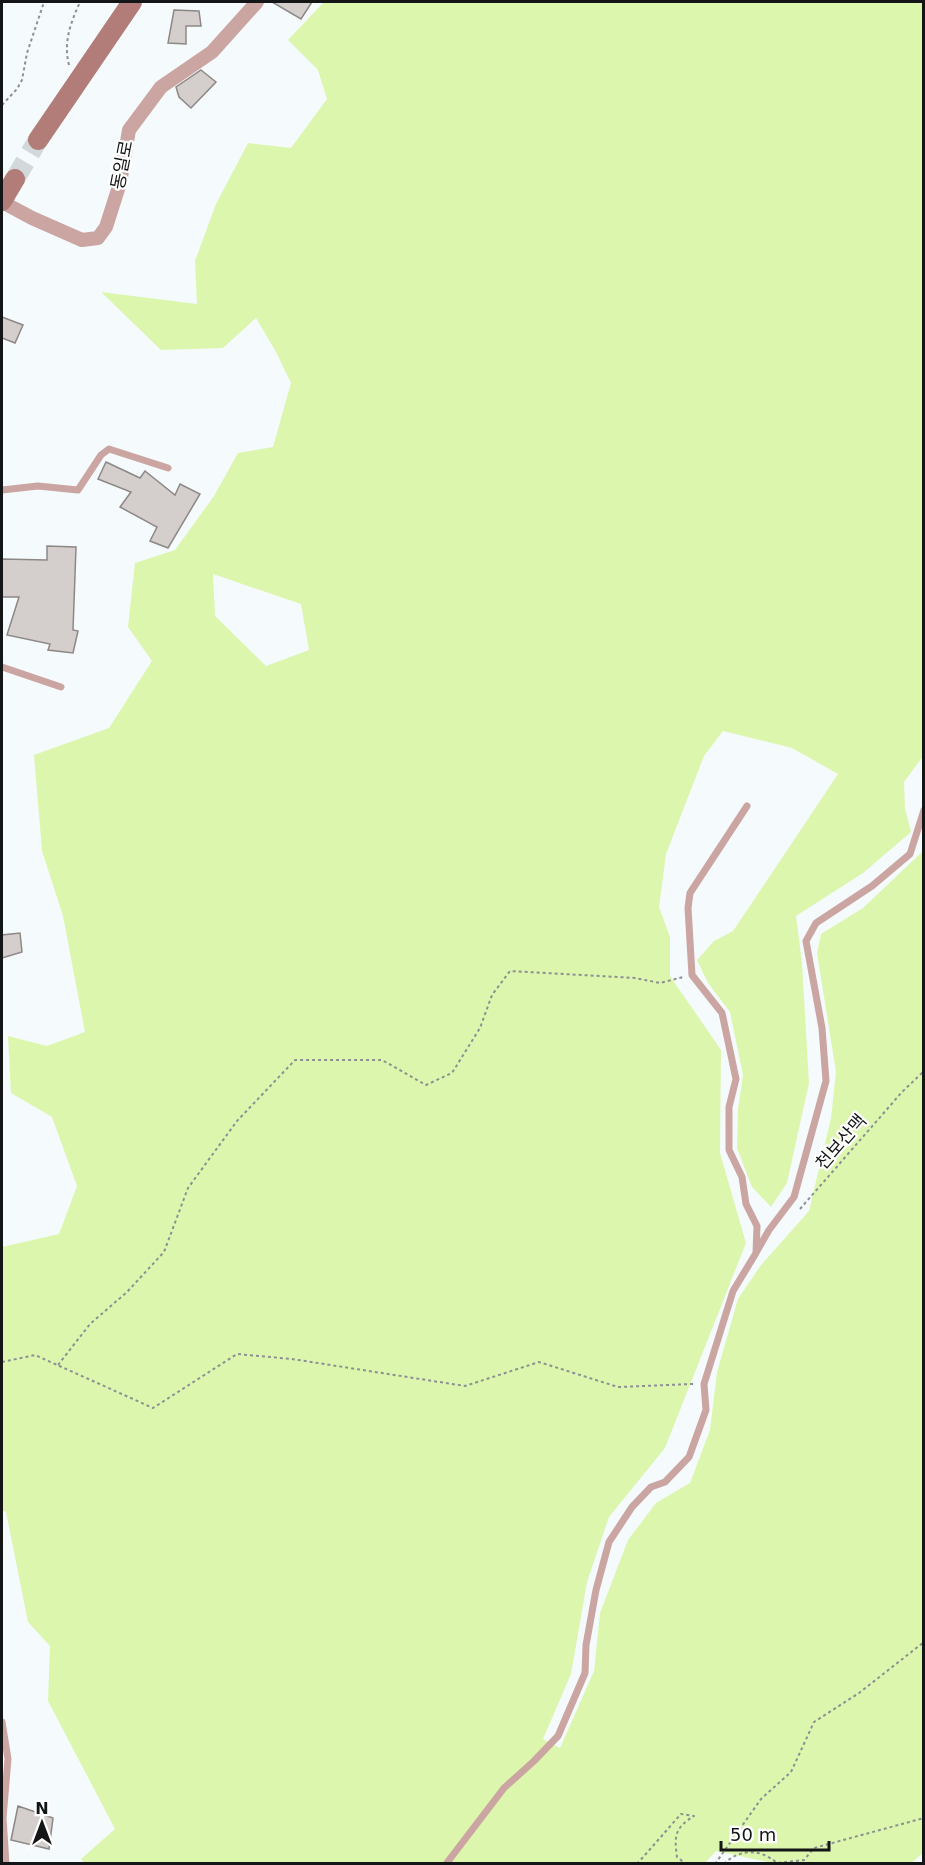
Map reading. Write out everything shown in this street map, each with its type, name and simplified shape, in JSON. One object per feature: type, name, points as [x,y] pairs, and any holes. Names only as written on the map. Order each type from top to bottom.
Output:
[{"type":"street","points":[[38,141],[132,2]]},
{"type":"street","name":"동일로","points":[[15,179],[2,201],[32,218],[82,240],[98,238],[106,227],[120,183],[129,130],[161,87],[212,52],[258,2]]},
{"type":"lane","points":[[2,490],[38,486],[78,490],[101,455],[108,449],[168,468]]},
{"type":"lane","points":[[2,667],[61,687]]},
{"type":"lane","points":[[747,806],[690,893],[688,908],[692,975],[722,1013],[735,1079],[729,1107],[729,1150],[742,1177],[746,1204],[757,1226],[756,1253]]},
{"type":"lane","points":[[446,1863],[504,1788],[558,1736],[585,1673],[586,1644],[609,1542],[632,1507],[651,1487],[665,1482],[689,1457],[706,1410],[704,1384],[733,1291],[769,1230],[794,1197],[826,1081],[822,1028],[806,941],[816,923],[872,886],[910,854],[924,810]]},
{"type":"lane","points":[[2,1722],[8,1759],[3,1818],[6,1863]]},
{"type":"path","points":[[2,105],[22,80],[27,53],[44,2]]},
{"type":"path","points":[[70,66],[66,54],[68,29],[80,2]]},
{"type":"path","points":[[58,1365],[90,1324],[127,1292],[164,1252],[188,1188],[237,1121],[295,1060],[382,1060],[426,1084],[453,1072],[480,1028],[492,995],[510,971],[635,978],[660,983],[692,975]]},
{"type":"path","name":"천보산맥","points":[[797,1211],[813,1196],[902,1092],[924,1071]]},
{"type":"path","points":[[2,1362],[35,1355],[153,1408],[237,1354],[292,1359],[465,1386],[539,1362],[618,1388],[704,1384]]},
{"type":"path","points":[[716,1863],[761,1799],[791,1772],[814,1722],[860,1693],[924,1642]]},
{"type":"path","points":[[637,1863],[681,1814],[694,1816],[681,1824],[674,1840],[677,1857],[686,1863]]},
{"type":"path","points":[[724,1863],[748,1851],[768,1855],[777,1863],[804,1860],[814,1848],[924,1818]]},
{"type":"green space","points":[[324,2],[923,2],[924,755],[904,782],[905,808],[911,832],[863,873],[796,916],[802,963],[809,1083],[787,1183],[771,1207],[752,1187],[737,1148],[738,1109],[743,1075],[730,1012],[708,983],[697,960],[714,941],[733,931],[838,774],[792,748],[723,731],[704,756],[666,854],[659,907],[670,937],[670,976],[721,1050],[720,1153],[746,1243],[665,1448],[609,1517],[587,1582],[571,1674],[543,1739],[560,1748],[594,1671],[600,1613],[628,1540],[656,1503],[690,1483],[710,1430],[717,1372],[738,1299],[761,1265],[809,1211],[831,1118],[836,1072],[817,953],[821,934],[863,908],[923,851],[923,1853],[910,1864],[772,1863],[716,1851],[704,1864],[84,1863],[81,1859],[115,1829],[48,1701],[50,1646],[28,1622],[6,1512],[2,1510],[2,1247],[59,1234],[77,1186],[52,1117],[11,1093],[8,1036],[47,1046],[85,1032],[63,916],[42,851],[34,755],[109,728],[152,661],[128,627],[135,563],[175,550],[214,496],[238,453],[273,447],[291,383],[256,318],[223,348],[161,350],[101,292],[197,304],[195,261],[216,204],[248,143],[291,148],[327,99],[318,70],[288,40]],"holes":[[[213,574],[301,604],[309,650],[266,666],[215,616]]]},
{"type":"building","points":[[272,2],[312,2],[301,19]]},
{"type":"building","points":[[174,10],[199,11],[201,26],[186,26],[186,44],[168,43]]},
{"type":"building","points":[[201,70],[216,82],[191,108],[179,97],[176,87]]},
{"type":"building","points":[[2,317],[23,325],[15,343],[2,338]]},
{"type":"building","points":[[106,462],[140,478],[145,471],[175,495],[180,484],[200,494],[168,548],[150,541],[157,527],[120,507],[131,492],[98,479]]},
{"type":"building","points":[[47,546],[76,547],[73,630],[78,631],[73,653],[48,650],[50,644],[7,635],[19,597],[2,597],[2,559],[47,560]]},
{"type":"building","points":[[20,933],[22,952],[2,958],[2,935]]},
{"type":"building","points":[[18,1806],[53,1818],[49,1849],[11,1840]]},
{"type":"tunnel","points":[[15,179],[38,140]]}]
